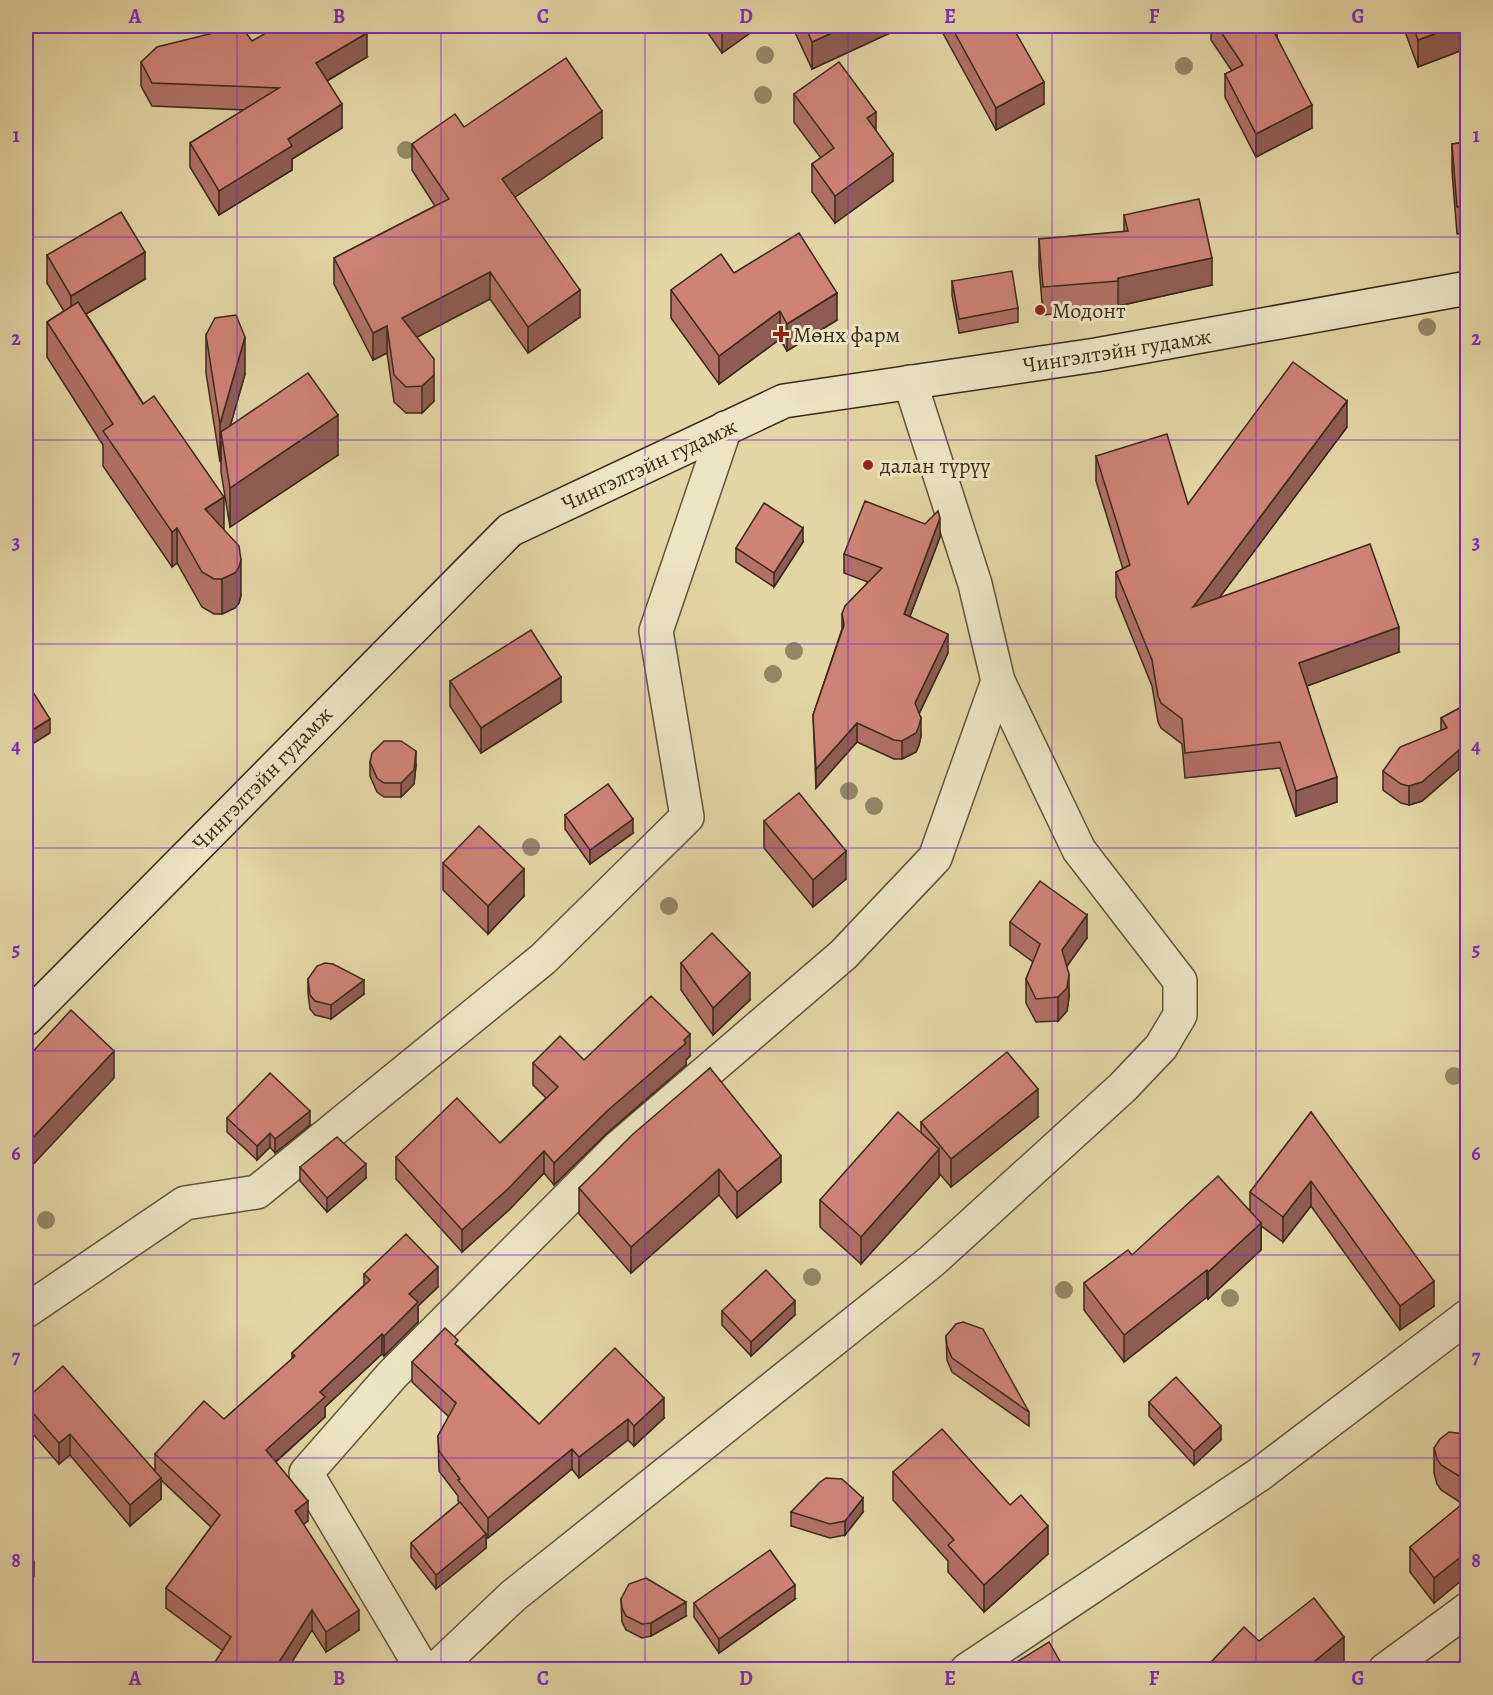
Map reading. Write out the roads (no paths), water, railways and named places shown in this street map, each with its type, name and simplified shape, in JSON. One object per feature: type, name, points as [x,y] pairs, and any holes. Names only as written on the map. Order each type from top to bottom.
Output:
[{"type":"street","name":"Чингэлтэйн гудамж","points":[[26,1019],[510,530],[784,400],[1096,355],[1467,288]]},
{"type":"street","points":[[435,1670],[513,1596],[932,1261],[1123,1087],[1161,1047],[1180,1015],[1180,981],[1078,850],[998,681],[975,584],[910,382]]},
{"type":"street","points":[[26,1311],[185,1203],[257,1192],[543,959],[687,817],[656,631],[725,428]]},
{"type":"street","points":[[423,1670],[306,1473],[393,1374],[619,1148],[843,955],[935,858],[998,681]]},
{"type":"street","points":[[967,1670],[1260,1474],[1467,1316]]},
{"type":"street","points":[[1385,1670],[1467,1609]]},
{"type":"place","name":"Модонт","points":[[1040,310]]},
{"type":"place","name":"Мөнх фарм","points":[[781,334]]},
{"type":"place","name":"далан түрүү","points":[[868,465]]}]
